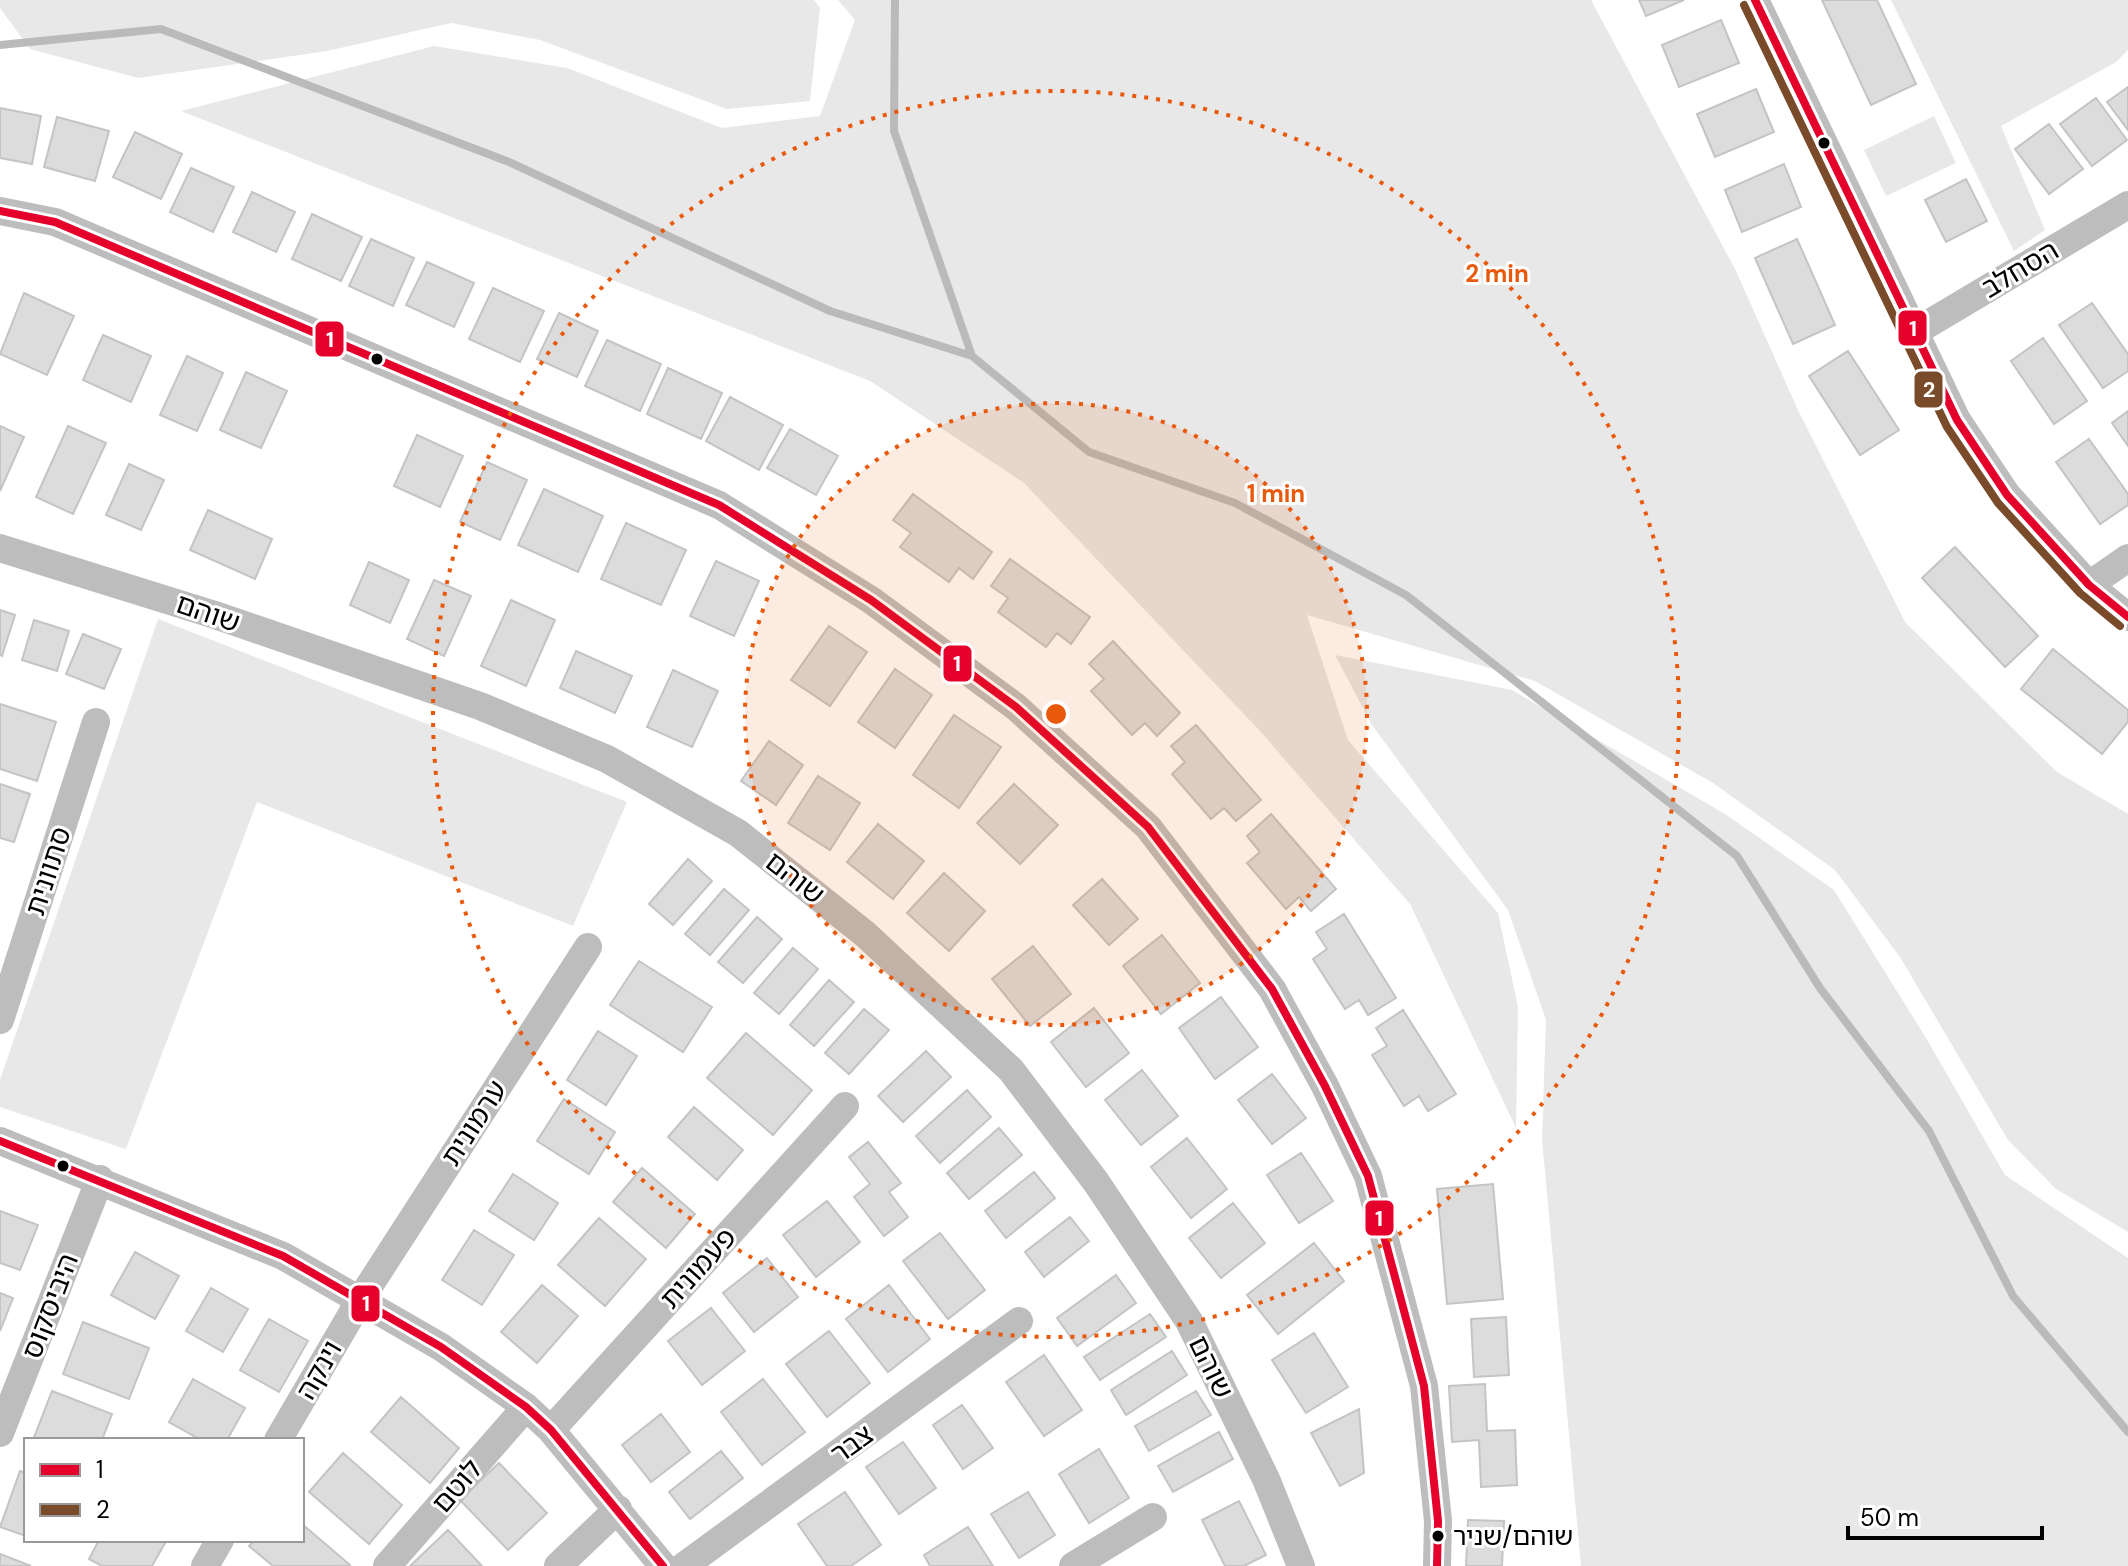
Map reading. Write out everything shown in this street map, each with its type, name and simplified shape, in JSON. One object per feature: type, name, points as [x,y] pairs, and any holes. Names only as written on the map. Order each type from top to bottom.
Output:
[{"type":"street","points":[[1755,0],[1957,420],[2007,495],[2089,585],[2128,617]]},
{"type":"street","name":"הסחלב","points":[[1913,333],[2128,205]]},
{"type":"street","points":[[0,211],[55,222],[719,505],[871,600],[1004,698],[1148,827],[1272,989],[1325,1086],[1368,1176],[1424,1386],[1438,1521],[1437,1566]]},
{"type":"street","name":"שוהם","points":[[0,548],[158,596],[480,706],[607,759],[738,833],[865,934],[1011,1070],[1096,1182],[1189,1321],[1266,1479],[1301,1566]]},
{"type":"street","points":[[2089,585],[2128,558]]},
{"type":"street","name":"סתוונית","points":[[0,1020],[96,722]]},
{"type":"street","name":"ערמונית","points":[[360,1300],[588,947]]},
{"type":"street","name":"פעמונית","points":[[551,1430],[845,1106]]},
{"type":"street","points":[[0,1141],[100,1179],[283,1256],[441,1347],[526,1407],[551,1430],[663,1566]]},
{"type":"street","name":"היביסקוס","points":[[0,1433],[100,1179]]},
{"type":"street","name":"וינקה","points":[[279,1438],[360,1300]]},
{"type":"street","name":"צבר","points":[[684,1566],[1019,1321]]},
{"type":"street","name":"לוטם","points":[[387,1566],[526,1407]]},
{"type":"street","points":[[558,1566],[618,1509]]},
{"type":"street","points":[[1073,1566],[1153,1517]]},
{"type":"street","points":[[205,1566],[219,1542]]},
{"type":"shaded area","points":[[0,0],[814,0],[820,8],[810,101],[727,109],[540,40],[451,23],[327,51],[138,78],[30,49],[0,8]]},
{"type":"shaded area","points":[[838,0],[1591,0],[1736,271],[1798,410],[1905,622],[2057,772],[2128,814],[2128,1232],[2056,1189],[2008,1140],[1900,957],[1835,870],[1713,783],[1535,681],[1307,615],[1348,740],[1498,913],[1518,1007],[1516,1128],[1410,904],[1260,731],[1024,483],[870,381],[181,111],[434,46],[567,68],[722,128],[820,116],[855,20]]},
{"type":"shaded area","points":[[1891,0],[2128,0],[2128,50],[2116,62],[2001,126],[2045,230],[2014,251]]},
{"type":"shaded area","points":[[1934,116],[1956,163],[1886,196],[1864,150]]},
{"type":"shaded area","points":[[158,619],[627,802],[573,926],[257,802],[126,1149],[0,1107],[0,1080]]},
{"type":"shaded area","points":[[1335,655],[1512,690],[1725,814],[1834,890],[1926,1038],[2005,1175],[2128,1258],[2128,1566],[1581,1566],[1542,1139],[1546,1020],[1508,910],[1372,725]]},
{"type":"building","points":[[1639,0],[1684,0],[1646,16]]},
{"type":"building","points":[[1822,0],[1877,0],[1916,84],[1871,105]]},
{"type":"building","points":[[1721,20],[1739,63],[1679,87],[1662,45]]},
{"type":"building","points":[[2128,87],[2128,130],[2107,102]]},
{"type":"building","points":[[1756,89],[1774,132],[1715,157],[1697,114]]},
{"type":"building","points":[[2096,98],[2127,140],[2092,166],[2060,124]]},
{"type":"building","points":[[0,108],[41,116],[32,164],[0,158]]},
{"type":"building","points":[[57,117],[109,131],[95,181],[44,167]]},
{"type":"building","points":[[2049,124],[2083,169],[2049,194],[2015,149]]},
{"type":"building","points":[[135,132],[182,154],[161,199],[113,177]]},
{"type":"building","points":[[1784,164],[1801,207],[1742,232],[1725,190]]},
{"type":"building","points":[[191,168],[234,187],[213,232],[170,212]]},
{"type":"building","points":[[1966,179],[1987,221],[1946,242],[1925,200]]},
{"type":"building","points":[[252,192],[295,212],[276,252],[233,232]]},
{"type":"building","points":[[312,214],[362,237],[341,281],[292,259]]},
{"type":"building","points":[[371,239],[414,258],[393,306],[349,286]]},
{"type":"building","points":[[1797,239],[1835,325],[1793,344],[1755,258]]},
{"type":"building","points":[[427,262],[474,283],[454,327],[406,305]]},
{"type":"building","points":[[493,288],[544,311],[520,362],[469,339]]},
{"type":"building","points":[[24,293],[74,316],[47,375],[0,354]]},
{"type":"building","points":[[2092,303],[2128,354],[2128,371],[2103,388],[2059,325]]},
{"type":"building","points":[[559,313],[598,331],[577,377],[537,359]]},
{"type":"building","points":[[103,335],[151,356],[131,402],[83,380]]},
{"type":"building","points":[[2043,338],[2087,401],[2054,424],[2011,361]]},
{"type":"building","points":[[607,340],[661,364],[640,411],[585,386]]},
{"type":"building","points":[[1848,351],[1899,430],[1860,455],[1809,376]]},
{"type":"building","points":[[187,356],[223,373],[197,431],[160,415]]},
{"type":"building","points":[[668,368],[722,393],[701,439],[647,414]]},
{"type":"building","points":[[246,372],[287,391],[261,448],[220,430]]},
{"type":"building","points":[[730,397],[783,425],[759,470],[706,441]]},
{"type":"building","points":[[2128,411],[2128,446],[2112,423]]},
{"type":"building","points":[[0,426],[24,437],[0,491]]},
{"type":"building","points":[[68,426],[106,443],[73,514],[36,497]]},
{"type":"building","points":[[790,429],[838,456],[816,495],[767,468]]},
{"type":"building","points":[[417,435],[463,456],[440,507],[394,486]]},
{"type":"building","points":[[2089,439],[2128,494],[2128,505],[2100,524],[2056,462]]},
{"type":"building","points":[[487,462],[527,480],[500,540],[460,522]]},
{"type":"building","points":[[129,464],[164,480],[141,530],[106,515]]},
{"type":"building","points":[[544,489],[603,516],[578,572],[518,545]]},
{"type":"building","points":[[913,494],[992,552],[973,579],[959,568],[949,582],[900,547],[911,533],[893,520]]},
{"type":"building","points":[[208,510],[272,539],[255,579],[190,550]]},
{"type":"building","points":[[626,523],[686,550],[661,605],[601,579]]},
{"type":"building","points":[[1955,547],[2038,636],[2005,667],[1922,578]]},
{"type":"building","points":[[1010,559],[1090,617],[1071,644],[1057,633],[1046,647],[998,612],[1008,598],[991,586]]},
{"type":"building","points":[[716,561],[759,581],[734,636],[690,616]]},
{"type":"building","points":[[369,562],[409,580],[390,623],[350,605]]},
{"type":"building","points":[[434,580],[471,596],[444,656],[407,639]]},
{"type":"building","points":[[511,600],[555,620],[526,686],[481,666]]},
{"type":"building","points":[[0,610],[15,615],[2,656],[0,655]]},
{"type":"building","points":[[34,620],[69,631],[57,671],[22,660]]},
{"type":"building","points":[[829,626],[867,652],[830,706],[791,680]]},
{"type":"building","points":[[83,634],[121,649],[104,689],[66,674]]},
{"type":"building","points":[[1113,641],[1180,713],[1157,736],[1145,723],[1132,735],[1091,691],[1104,679],[1089,664]]},
{"type":"building","points":[[2053,649],[2128,710],[2128,722],[2102,754],[2021,689]]},
{"type":"building","points":[[576,651],[632,676],[615,713],[560,688]]},
{"type":"building","points":[[895,669],[932,695],[895,748],[858,722]]},
{"type":"building","points":[[673,670],[718,691],[692,747],[647,727]]},
{"type":"building","points":[[0,704],[56,722],[37,781],[0,769]]},
{"type":"building","points":[[954,715],[1001,747],[959,808],[913,775]]},
{"type":"building","points":[[1196,725],[1261,800],[1236,821],[1224,808],[1211,819],[1172,774],[1185,762],[1171,746]]},
{"type":"building","points":[[769,741],[803,765],[776,805],[741,781]]},
{"type":"building","points":[[818,776],[860,803],[830,850],[788,823]]},
{"type":"building","points":[[0,784],[30,794],[14,842],[0,838]]},
{"type":"building","points":[[1014,784],[1058,825],[1020,864],[977,823]]},
{"type":"building","points":[[1271,814],[1336,889],[1311,911],[1299,897],[1286,909],[1247,863],[1260,852],[1247,836]]},
{"type":"building","points":[[878,824],[924,861],[893,899],[847,862]]},
{"type":"building","points":[[688,859],[712,881],[673,925],[649,904]]},
{"type":"building","points":[[944,873],[985,911],[949,951],[907,913]]},
{"type":"building","points":[[1102,879],[1138,919],[1109,945],[1073,905]]},
{"type":"building","points":[[724,889],[749,910],[710,955],[685,934]]},
{"type":"building","points":[[1344,914],[1396,998],[1368,1015],[1359,1000],[1345,1009],[1313,959],[1327,949],[1316,932]]},
{"type":"building","points":[[757,917],[782,939],[743,983],[718,962]]},
{"type":"building","points":[[1162,935],[1200,983],[1161,1014],[1123,966]]},
{"type":"building","points":[[1033,946],[1071,994],[1030,1026],[992,979]]},
{"type":"building","points":[[793,948],[818,969],[779,1014],[754,993]]},
{"type":"building","points":[[639,961],[712,1007],[683,1052],[610,1005]]},
{"type":"building","points":[[829,980],[854,1002],[814,1046],[790,1025]]},
{"type":"building","points":[[1221,997],[1258,1047],[1215,1079],[1179,1028]]},
{"type":"building","points":[[1094,1008],[1129,1053],[1086,1087],[1051,1042]]},
{"type":"building","points":[[864,1009],[889,1030],[849,1074],[825,1053]]},
{"type":"building","points":[[1403,1010],[1456,1094],[1428,1111],[1419,1096],[1404,1106],[1372,1055],[1387,1046],[1376,1028]]},
{"type":"building","points":[[598,1031],[637,1056],[606,1105],[567,1080]]},
{"type":"building","points":[[746,1033],[812,1090],[773,1135],[707,1078]]},
{"type":"building","points":[[926,1051],[951,1077],[903,1122],[878,1096]]},
{"type":"building","points":[[1142,1070],[1178,1116],[1141,1145],[1105,1100]]},
{"type":"building","points":[[1272,1074],[1306,1118],[1272,1144],[1238,1100]]},
{"type":"building","points":[[967,1090],[991,1117],[940,1163],[916,1136]]},
{"type":"building","points":[[564,1099],[615,1132],[589,1174],[537,1141]]},
{"type":"building","points":[[694,1107],[743,1150],[717,1180],[668,1137]]},
{"type":"building","points":[[999,1128],[1022,1155],[969,1199],[947,1173]]},
{"type":"building","points":[[1187,1138],[1227,1189],[1191,1218],[1151,1167]]},
{"type":"building","points":[[868,1142],[901,1183],[889,1192],[908,1217],[884,1236],[854,1197],[870,1184],[849,1157]]},
{"type":"building","points":[[1301,1153],[1333,1201],[1299,1223],[1267,1175]]},
{"type":"building","points":[[642,1168],[695,1214],[666,1248],[613,1202]]},
{"type":"building","points":[[1034,1172],[1055,1198],[1006,1238],[985,1211]]},
{"type":"building","points":[[513,1174],[558,1203],[534,1240],[489,1211]]},
{"type":"building","points":[[1493,1184],[1503,1299],[1447,1304],[1437,1189]]},
{"type":"building","points":[[827,1201],[860,1242],[816,1277],[783,1235]]},
{"type":"building","points":[[1233,1203],[1265,1243],[1221,1278],[1189,1238]]},
{"type":"building","points":[[0,1211],[38,1225],[20,1270],[0,1263]]},
{"type":"building","points":[[1070,1217],[1089,1241],[1044,1277],[1025,1252]]},
{"type":"building","points":[[599,1218],[646,1259],[605,1306],[558,1265]]},
{"type":"building","points":[[474,1230],[514,1255],[482,1305],[442,1280]]},
{"type":"building","points":[[940,1233],[985,1290],[948,1319],[903,1261]]},
{"type":"building","points":[[1314,1243],[1344,1281],[1278,1334],[1247,1295]]},
{"type":"building","points":[[135,1252],[179,1276],[155,1319],[111,1295]]},
{"type":"building","points":[[767,1258],[798,1297],[754,1332],[723,1293]]},
{"type":"building","points":[[1116,1275],[1136,1303],[1077,1346],[1057,1318]]},
{"type":"building","points":[[542,1285],[578,1316],[537,1363],[501,1332]]},
{"type":"building","points":[[889,1285],[930,1339],[888,1372],[846,1319]]},
{"type":"building","points":[[211,1288],[248,1309],[223,1352],[186,1331]]},
{"type":"building","points":[[0,1293],[13,1298],[0,1331]]},
{"type":"building","points":[[711,1308],[745,1351],[702,1385],[668,1341]]},
{"type":"building","points":[[1150,1314],[1166,1337],[1100,1380],[1084,1357]]},
{"type":"building","points":[[1506,1317],[1509,1375],[1474,1377],[1471,1319]]},
{"type":"building","points":[[269,1319],[308,1341],[279,1392],[240,1370]]},
{"type":"building","points":[[83,1322],[149,1348],[129,1399],[63,1374]]},
{"type":"building","points":[[829,1331],[870,1383],[827,1417],[786,1364]]},
{"type":"building","points":[[1314,1333],[1348,1387],[1306,1413],[1272,1360]]},
{"type":"building","points":[[1172,1351],[1187,1375],[1126,1415],[1111,1390]]},
{"type":"building","points":[[1044,1355],[1082,1410],[1044,1436],[1006,1382]]},
{"type":"building","points":[[193,1379],[245,1408],[228,1438],[197,1438],[169,1422]]},
{"type":"building","points":[[763,1379],[805,1432],[762,1465],[721,1412]]},
{"type":"building","points":[[1485,1384],[1487,1431],[1515,1430],[1517,1485],[1481,1487],[1479,1440],[1452,1442],[1449,1386]]},
{"type":"building","points":[[52,1391],[112,1414],[103,1438],[34,1438]]},
{"type":"building","points":[[1196,1391],[1211,1415],[1149,1451],[1135,1426]]},
{"type":"building","points":[[401,1397],[459,1448],[430,1483],[371,1432]]},
{"type":"building","points":[[962,1405],[993,1448],[963,1469],[933,1425]]},
{"type":"building","points":[[1359,1409],[1364,1473],[1340,1486],[1311,1433]]},
{"type":"building","points":[[661,1414],[690,1452],[651,1482],[622,1445]]},
{"type":"building","points":[[1219,1432],[1233,1459],[1173,1492],[1158,1466]]},
{"type":"building","points":[[903,1442],[936,1488],[899,1514],[866,1467]]},
{"type":"building","points":[[1099,1449],[1129,1498],[1089,1523],[1059,1474]]},
{"type":"building","points":[[721,1451],[743,1478],[690,1519],[669,1492]]},
{"type":"building","points":[[343,1453],[402,1505],[369,1544],[309,1492]]},
{"type":"building","points":[[499,1463],[547,1513],[508,1550],[460,1500]]},
{"type":"building","points":[[20,1471],[24,1472],[24,1535],[0,1527]]},
{"type":"building","points":[[845,1492],[881,1545],[851,1566],[827,1566],[798,1524]]},
{"type":"building","points":[[1028,1492],[1055,1535],[1019,1558],[991,1514]]},
{"type":"building","points":[[1239,1501],[1266,1555],[1244,1566],[1225,1566],[1202,1520]]},
{"type":"building","points":[[1468,1520],[1504,1521],[1502,1566],[1466,1566]]},
{"type":"building","points":[[304,1526],[350,1565],[273,1566],[249,1546],[253,1542],[304,1542]]},
{"type":"building","points":[[968,1527],[993,1566],[930,1566],[924,1555]]},
{"type":"building","points":[[448,1530],[482,1566],[410,1566]]},
{"type":"building","points":[[98,1542],[165,1543],[152,1566],[102,1566],[89,1559]]},
{"type":"building","points":[[0,1554],[31,1566],[0,1566]]},
{"type":"waterway","points":[[895,0],[894,131],[972,356]]},
{"type":"waterway","points":[[0,45],[161,29],[509,162],[830,311],[972,356],[1089,452],[1235,503],[1406,595],[1737,856],[1820,988],[1929,1131],[2013,1296],[2128,1432]]},
{"type":"transit line","name":"1","points":[[1755,0],[1957,420],[2007,495],[2089,585],[2128,617]]},
{"type":"transit line","name":"2","points":[[1744,5],[1947,427],[1998,503],[2080,593],[2120,626]]},
{"type":"transit line","name":"1","points":[[0,211],[55,222],[719,505],[871,600],[1016,707],[1148,827],[1272,989],[1325,1086],[1368,1176],[1424,1386],[1438,1521],[1437,1566]]},
{"type":"transit line","name":"1","points":[[0,1141],[283,1256],[441,1347],[526,1407],[551,1430],[663,1566]]},
{"type":"place","name":"שוהם/שניר","points":[[1438,1536]]}]
